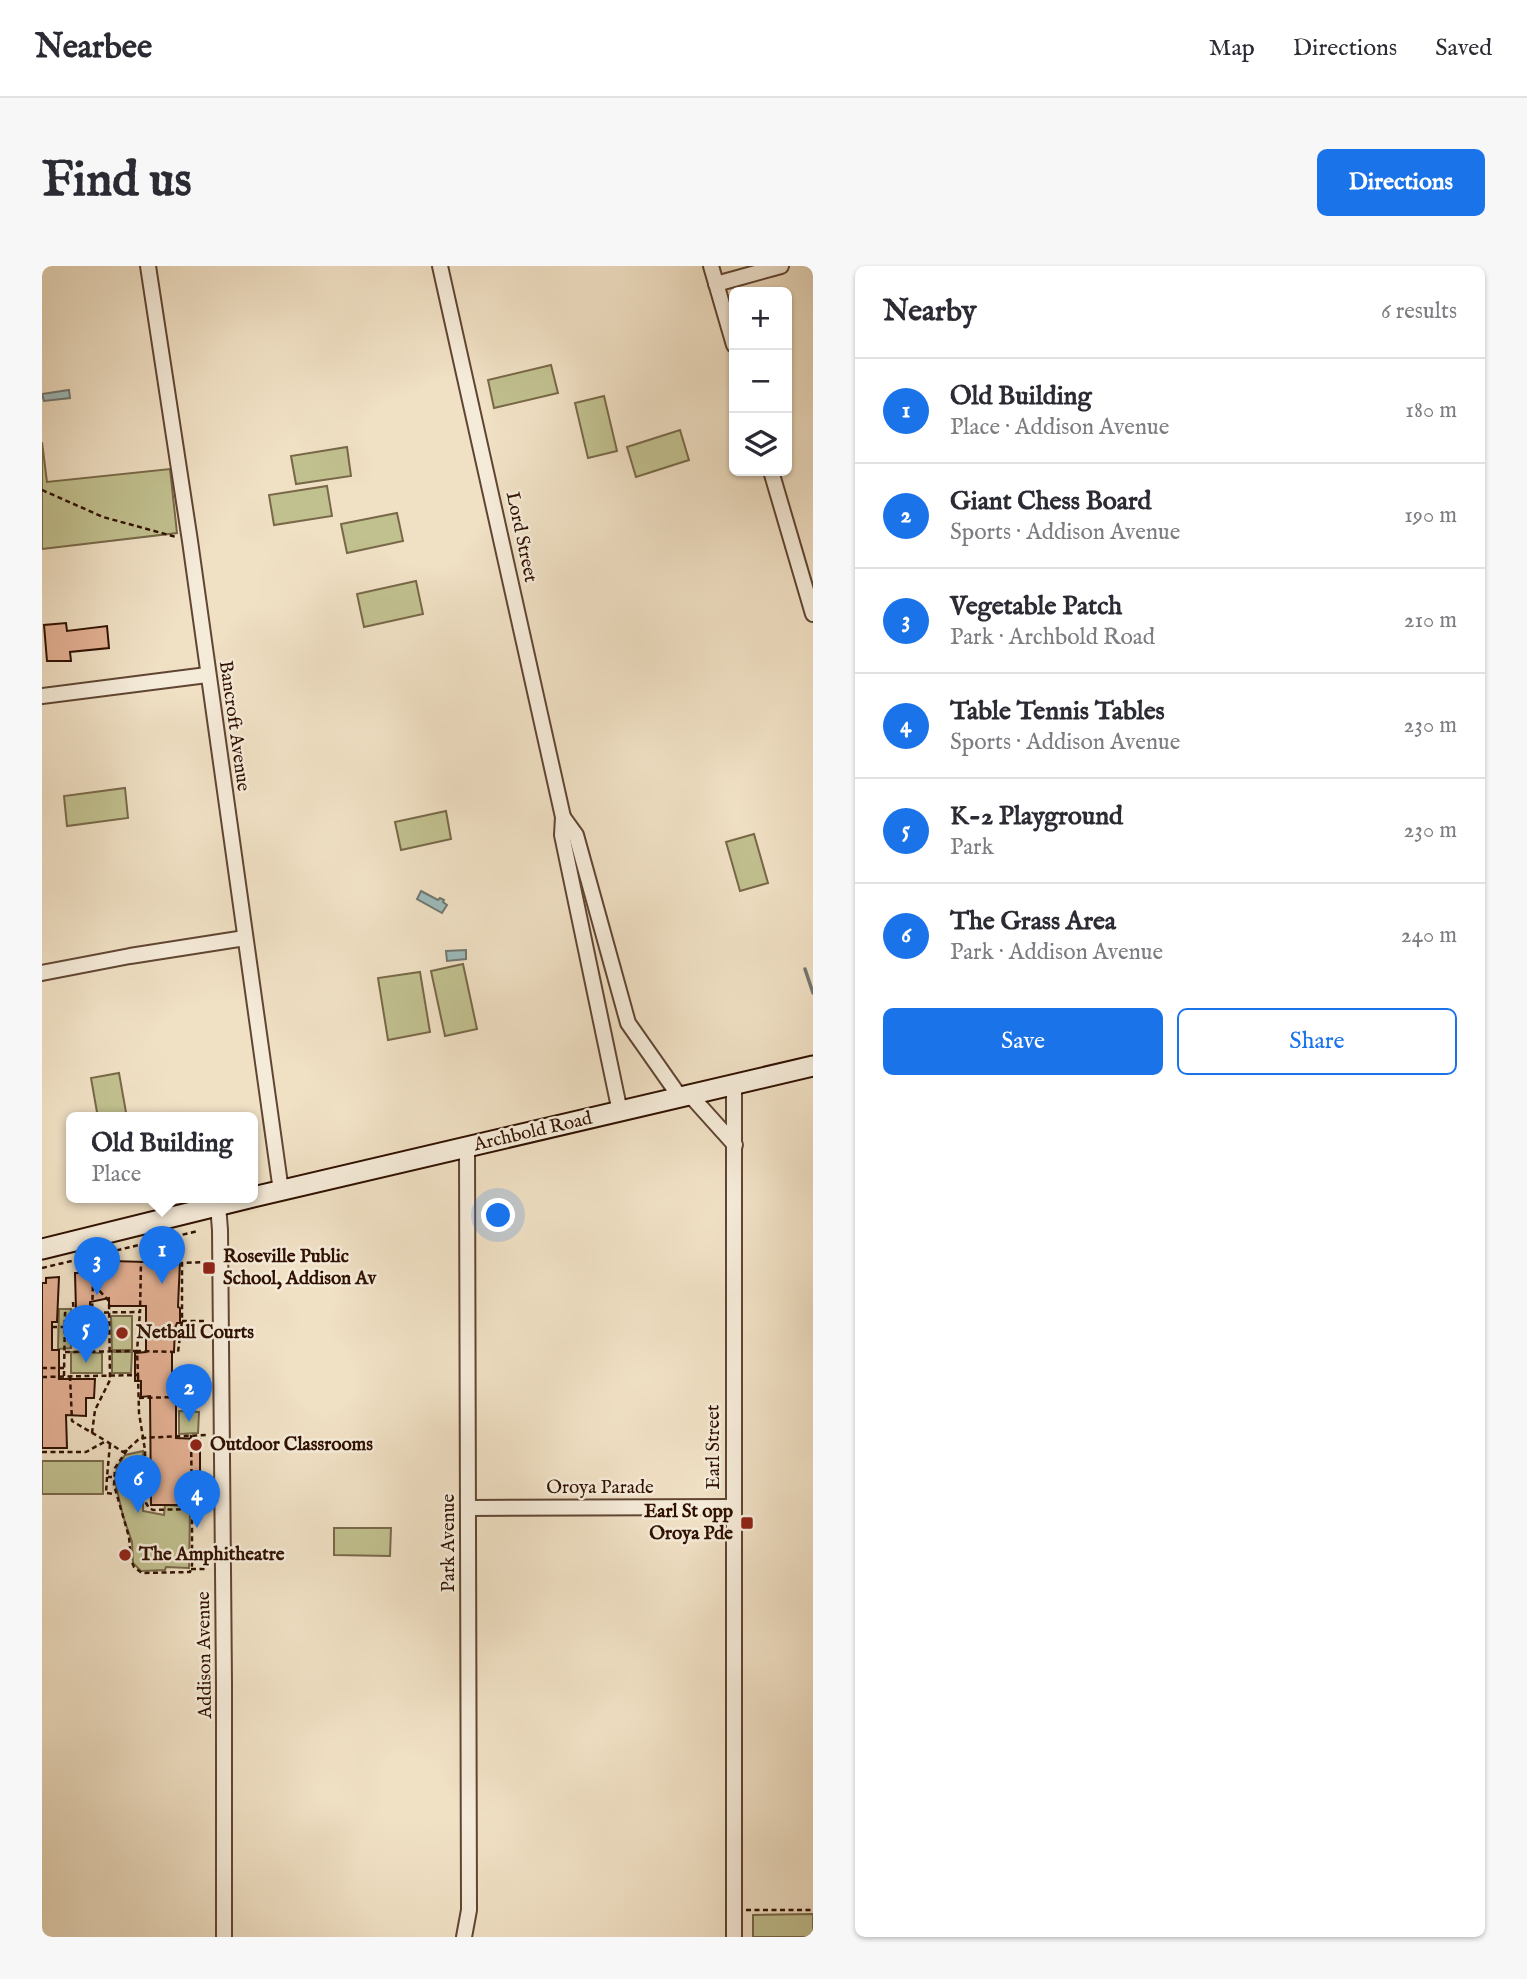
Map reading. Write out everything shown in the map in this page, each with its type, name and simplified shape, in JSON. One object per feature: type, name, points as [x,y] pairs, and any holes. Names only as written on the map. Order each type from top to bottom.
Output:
[{"type":"main road","name":"Archbold Road","points":[[258,1196],[813,1066]]},
{"type":"main road","name":"Archbold Road","points":[[42,1249],[227,1203]]},
{"type":"street","name":"Bancroft Avenue","points":[[148,266],[190,541],[281,1191]]},
{"type":"street","name":"Lord Street","points":[[440,266],[563,817],[562,835],[620,1112]]},
{"type":"street","points":[[711,266],[729,328]]},
{"type":"street","points":[[716,284],[781,266]]},
{"type":"street","points":[[772,476],[813,614]]},
{"type":"street","points":[[42,696],[207,676]]},
{"type":"street","name":"Lord Street","points":[[563,817],[576,835],[628,1023],[685,1096],[735,1145]]},
{"type":"street","points":[[42,973],[245,938]]},
{"type":"street","name":"Earl Street","points":[[734,1084],[734,1937]]},
{"type":"street","name":"Park Avenue","points":[[464,1937],[469,1910],[467,1147]]},
{"type":"street","name":"Addison Avenue","points":[[218,1205],[225,1684],[224,1937]]},
{"type":"street","name":"Oroya Parade","points":[[468,1508],[733,1507]]},
{"type":"path","points":[[42,490],[103,517],[190,541]]},
{"type":"path","points":[[42,1268],[198,1231]]},
{"type":"path","points":[[141,1262],[137,1351],[147,1506],[153,1510],[192,1510]]},
{"type":"path","points":[[65,1352],[178,1352],[182,1321],[182,1263],[206,1262]]},
{"type":"path","points":[[92,1313],[93,1284],[109,1301],[110,1376],[107,1389],[95,1410],[92,1433]]},
{"type":"path","points":[[74,1302],[74,1313]]},
{"type":"path","points":[[64,1376],[65,1313],[140,1312]]},
{"type":"path","points":[[182,1321],[206,1321]]},
{"type":"path","points":[[52,1327],[65,1327]]},
{"type":"path","points":[[42,1368],[64,1368]]},
{"type":"path","points":[[42,1377],[138,1375]]},
{"type":"path","points":[[70,1376],[71,1417],[76,1424],[120,1451],[127,1450]]},
{"type":"path","points":[[139,1398],[176,1397]]},
{"type":"path","points":[[191,1435],[191,1569]]},
{"type":"path","points":[[206,1435],[142,1437],[127,1450],[115,1468],[113,1477],[134,1567],[142,1573],[186,1573],[191,1569],[206,1569]]},
{"type":"path","points":[[42,1452],[86,1452],[108,1443]]},
{"type":"path","points":[[108,1443],[106,1493],[116,1494]]},
{"type":"path","points":[[107,1477],[113,1477]]},
{"type":"path","points":[[734,1910],[813,1910]]},
{"type":"shaded area","points":[[551,365],[558,393],[494,408],[488,380]]},
{"type":"shaded area","points":[[604,396],[617,451],[588,458],[575,403]]},
{"type":"shaded area","points":[[680,430],[689,460],[636,477],[627,447]]},
{"type":"shaded area","points":[[42,442],[47,482],[170,469],[177,533],[42,549]]},
{"type":"shaded area","points":[[347,447],[351,476],[296,484],[291,456]]},
{"type":"shaded area","points":[[327,486],[332,516],[274,525],[269,495]]},
{"type":"shaded area","points":[[397,513],[403,541],[347,553],[341,524]]},
{"type":"shaded area","points":[[416,581],[423,614],[364,627],[357,594]]},
{"type":"shaded area","points":[[125,788],[128,818],[67,826],[64,796]]},
{"type":"shaded area","points":[[446,811],[451,839],[401,850],[395,822]]},
{"type":"shaded area","points":[[754,834],[768,883],[740,891],[726,842]]},
{"type":"shaded area","points":[[463,964],[477,1029],[445,1036],[431,971]]},
{"type":"shaded area","points":[[420,972],[430,1032],[388,1040],[378,978]]},
{"type":"shaded area","points":[[119,1073],[126,1112],[97,1112],[91,1078]]},
{"type":"shaded area","points":[[59,1309],[71,1309],[71,1348],[58,1349]]},
{"type":"shaded area","name":"Netball Courts","points":[[111,1316],[132,1316],[132,1350],[112,1350]]},
{"type":"shaded area","points":[[71,1352],[102,1353],[102,1373],[71,1373]]},
{"type":"shaded area","points":[[112,1352],[132,1352],[131,1373],[112,1373]]},
{"type":"shaded area","points":[[179,1411],[199,1412],[198,1433],[179,1434]]},
{"type":"shaded area","points":[[143,1451],[143,1511],[164,1515],[165,1505],[185,1506],[185,1510],[190,1513],[189,1568],[166,1567],[165,1570],[141,1571],[133,1563],[132,1542],[115,1481],[117,1467],[125,1455]]},
{"type":"shaded area","points":[[42,1461],[103,1461],[103,1494],[42,1494]]},
{"type":"shaded area","points":[[334,1528],[391,1528],[390,1556],[334,1555]]},
{"type":"shaded area","points":[[813,1914],[813,1937],[753,1937],[753,1915]]},
{"type":"water","points":[[69,390],[70,398],[44,401],[42,394]]},
{"type":"water","points":[[421,891],[438,900],[444,900],[447,905],[442,913],[417,899]]},
{"type":"water","points":[[466,950],[466,959],[447,961],[446,951]]},
{"type":"building","points":[[66,623],[67,631],[107,626],[109,648],[70,652],[71,661],[47,661],[44,625]]},
{"type":"building","points":[[146,1254],[176,1255],[176,1260],[180,1261],[180,1323],[177,1323],[175,1328],[172,1352],[172,1400],[176,1400],[176,1438],[200,1439],[200,1499],[190,1499],[190,1505],[151,1505],[150,1396],[141,1397],[141,1381],[135,1381],[135,1353],[146,1352],[146,1306],[109,1306],[109,1298],[90,1302],[90,1309],[76,1310],[75,1273],[99,1273],[98,1266],[111,1265],[111,1261],[146,1262]]},
{"type":"building","points":[[59,1277],[57,1322],[52,1322],[52,1350],[59,1350],[59,1379],[95,1379],[94,1398],[86,1398],[86,1416],[66,1415],[67,1448],[42,1448],[42,1283],[46,1283],[46,1278]]},
{"type":"waterway","points":[[805,969],[813,993]]},
{"type":"place","name":"Roseville Public School, Addison Av","points":[[209,1268]]},
{"type":"place","name":"Old Building","points":[[162,1284]]},
{"type":"place","name":"Vegetable Patch","points":[[97,1295]]},
{"type":"place","name":"Netball Courts","points":[[122,1333]]},
{"type":"place","name":"K-2 Playground","points":[[86,1363]]},
{"type":"place","name":"Giant Chess Board","points":[[189,1422]]},
{"type":"place","name":"Outdoor Classrooms","points":[[196,1445]]},
{"type":"place","name":"The Grass Area","points":[[138,1513]]},
{"type":"place","name":"Earl St opp Oroya Pde","points":[[747,1523]]},
{"type":"place","name":"Table Tennis Tables","points":[[197,1528]]},
{"type":"place","name":"The Amphitheatre","points":[[125,1555]]}]
